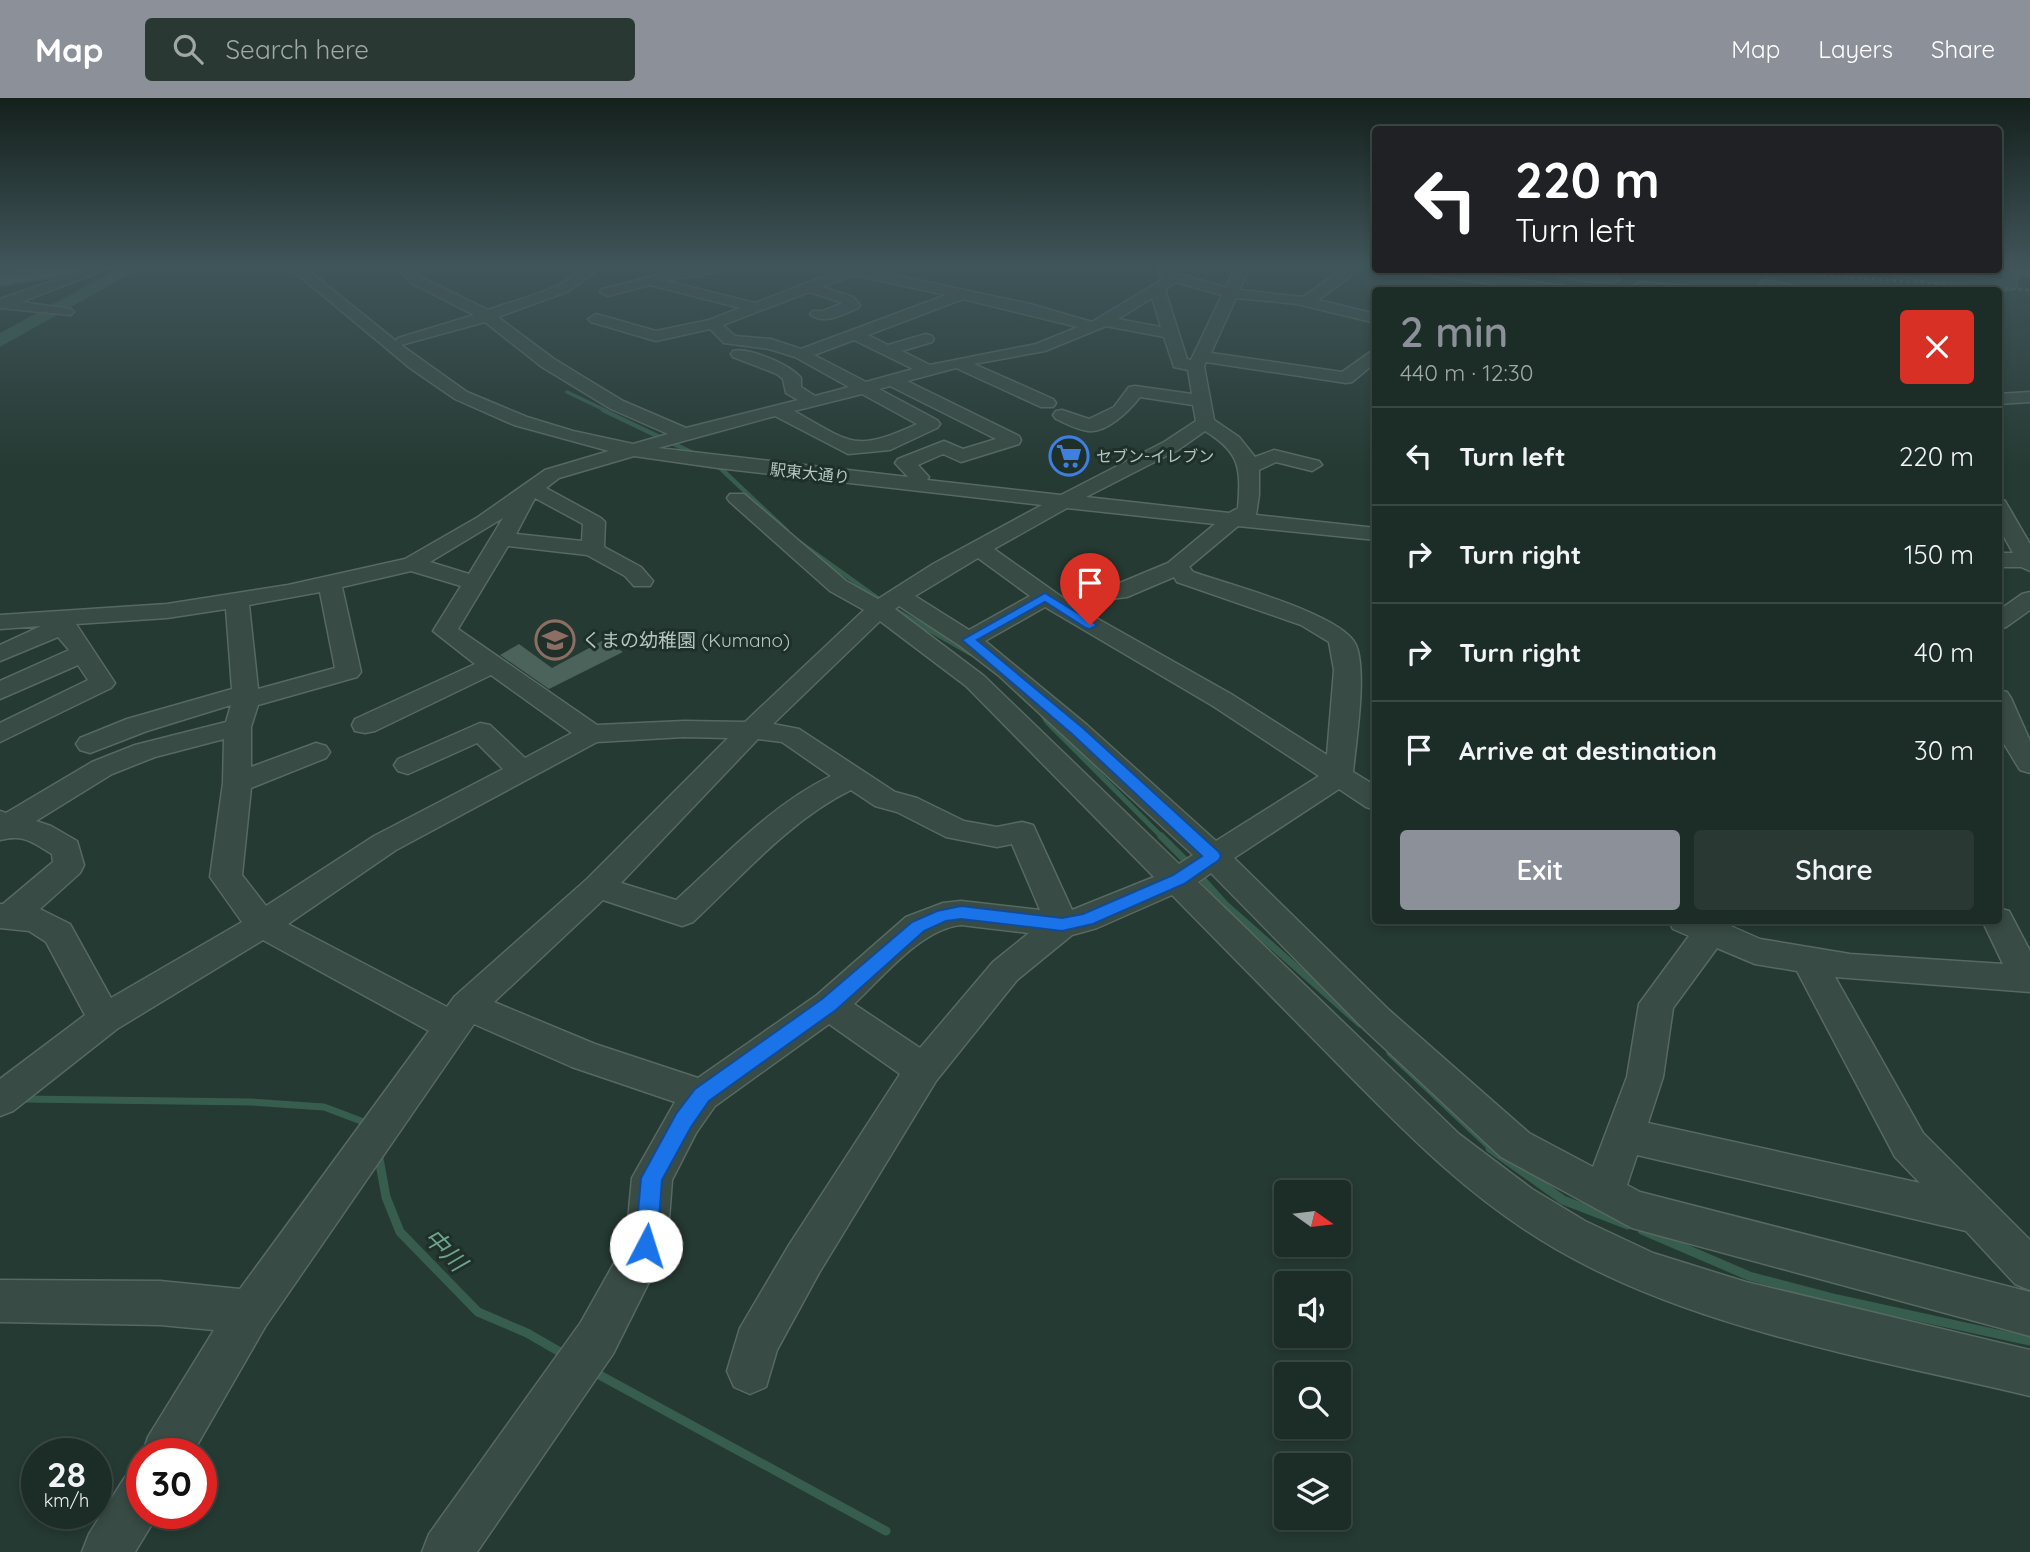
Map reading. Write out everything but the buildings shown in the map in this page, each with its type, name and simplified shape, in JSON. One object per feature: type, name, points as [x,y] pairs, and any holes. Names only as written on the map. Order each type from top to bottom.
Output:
[{"type":"street","name":"駅東大通り","points":[[380,335],[434,379],[470,400],[514,419],[584,440],[919,477],[1070,498]]},
{"type":"street","name":"駅東大通り","points":[[396,335],[447,375],[483,396],[526,414],[638,447],[709,461],[1070,498],[1372,525]]},
{"type":"street","points":[[404,341],[424,335]]},
{"type":"street","points":[[511,335],[548,363],[617,405],[686,435]]},
{"type":"street","points":[[724,335],[730,340]]},
{"type":"street","points":[[801,355],[852,335]]},
{"type":"street","points":[[856,335],[928,370]]},
{"type":"street","points":[[1060,335],[1069,338]]},
{"type":"street","points":[[0,622],[66,621],[156,612],[330,583],[412,564],[485,521],[552,474],[638,447],[928,370],[1039,348],[1076,335]]},
{"type":"street","points":[[1171,335],[1180,363],[1202,354],[1346,378],[1372,356]]},
{"type":"street","points":[[1205,422],[1202,354],[1211,335]]},
{"type":"street","points":[[887,350],[926,339]]},
{"type":"street","points":[[778,410],[848,448],[883,446],[931,424],[801,355],[771,344],[730,340],[713,350],[738,354],[783,370],[792,378],[792,389],[813,402]]},
{"type":"street","points":[[958,363],[1047,403]]},
{"type":"street","points":[[892,380],[1012,440],[961,456],[944,447],[905,463],[919,477]]},
{"type":"street","points":[[1062,415],[1090,426],[1120,411],[1135,391],[1202,401]]},
{"type":"street","points":[[2011,396],[2030,415]]},
{"type":"street","points":[[968,640],[1055,603],[1119,592],[1178,567],[1180,562],[1241,514],[1251,474],[1247,458],[1228,436],[1205,422]]},
{"type":"street","points":[[175,1438],[250,1311],[459,1016],[598,887],[752,730],[890,601],[1070,498],[1171,446],[1205,422]]},
{"type":"street","points":[[1249,467],[1274,456],[1312,465]]},
{"type":"street","points":[[530,487],[502,539],[445,631],[591,734]]},
{"type":"street","points":[[530,487],[561,506],[583,513],[594,522],[593,549]]},
{"type":"street","points":[[737,498],[838,586],[890,601],[968,640],[1077,731],[1213,856],[1377,1020],[1515,1145],[1632,1209],[2030,1314]]},
{"type":"street","points":[[2002,512],[2028,557]]},
{"type":"street","name":"駅東大通り","points":[[1241,514],[1372,533]]},
{"type":"street","points":[[502,539],[593,549],[615,565],[637,572],[642,581]]},
{"type":"street","points":[[980,549],[1055,603],[1222,700],[1372,797]]},
{"type":"street","points":[[2002,552],[2028,557]]},
{"type":"street","points":[[2002,560],[2028,557]]},
{"type":"street","points":[[412,564],[475,583]]},
{"type":"street","points":[[1178,567],[1185,577],[1327,628],[1344,644],[1347,665],[1339,776]]},
{"type":"street","points":[[3,825],[102,768],[243,707],[348,672],[330,583]]},
{"type":"street","points":[[2002,619],[2030,599]]},
{"type":"street","points":[[237,600],[243,707],[226,877],[262,925],[459,1016],[702,1095]]},
{"type":"street","points":[[890,601],[975,681],[1446,1146],[1490,1184],[1571,1235],[1652,1273],[1766,1309],[2030,1373]]},
{"type":"street","points":[[0,734],[102,683],[66,621]]},
{"type":"street","points":[[0,654],[66,621]]},
{"type":"street","points":[[0,691],[83,653]]},
{"type":"street","points":[[365,725],[493,665]]},
{"type":"street","points":[[90,744],[137,724],[243,707]]},
{"type":"street","points":[[2002,708],[2014,738],[2030,764]]},
{"type":"street","points":[[0,1100],[105,1019],[262,925],[384,843],[591,734],[684,729],[752,730],[789,735],[885,799],[907,805],[957,830],[997,837],[1021,832],[1062,925]]},
{"type":"street","points":[[408,765],[480,732],[521,770]]},
{"type":"street","points":[[237,783],[316,752]]},
{"type":"street","points":[[447,1552],[597,1338],[646,1246],[652,1178],[683,1121],[702,1095],[829,1005],[918,926],[943,915],[961,913],[1062,925],[1086,919],[1178,880],[1339,776]]},
{"type":"street","points":[[598,887],[681,914],[814,796],[853,777]]},
{"type":"street","points":[[3,825],[40,833],[66,849],[69,865],[5,916]]},
{"type":"street","points":[[5,916],[36,920],[58,933],[105,1019]]},
{"type":"street","points":[[2000,924],[2029,979]]},
{"type":"street","points":[[750,1371],[756,1345],[804,1259],[923,1070],[1004,971],[1062,925]]},
{"type":"street","points":[[1604,1193],[1645,1077],[1656,1004],[1698,926],[1755,951],[1850,967],[2029,979]]},
{"type":"street","points":[[1808,960],[1909,1145],[2030,1269]]},
{"type":"street","points":[[829,1005],[923,1070]]},
{"type":"street","points":[[1626,1135],[1977,1215]]},
{"type":"street","points":[[0,1301],[160,1303],[250,1311]]},
{"type":"street","points":[[107,1552],[126,1521]]},
{"type":"waterway","points":[[0,341],[11,335]]},
{"type":"waterway","points":[[567,392],[607,411]]},
{"type":"waterway","points":[[603,410],[697,455]]},
{"type":"waterway","points":[[716,464],[787,531]]},
{"type":"waterway","points":[[798,541],[876,597]]},
{"type":"waterway","points":[[874,596],[883,602]]},
{"type":"waterway","points":[[895,610],[970,653]]},
{"type":"waterway","points":[[1040,711],[1047,722],[1191,866]]},
{"type":"waterway","points":[[1198,874],[1225,904],[1360,1024]]},
{"type":"waterway","points":[[1390,1053],[1493,1150]]},
{"type":"waterway","name":"中川","points":[[23,1099],[251,1102],[324,1107],[369,1124]]},
{"type":"waterway","points":[[1490,1148],[1563,1200],[1628,1225]]},
{"type":"waterway","name":"中川","points":[[378,1153],[386,1197],[400,1232],[478,1312],[527,1333],[567,1356]]},
{"type":"waterway","points":[[1642,1230],[1749,1276],[1837,1299],[2030,1341]]},
{"type":"waterway","name":"中川","points":[[594,1372],[886,1531]]},
{"type":"place","name":"セブン-イレブン","points":[[1069,456]]},
{"type":"place","name":"くまの幼稚園 (Kumano)","points":[[555,640]]},
{"type":"route","points":[[646,1246],[652,1178],[683,1121],[702,1095],[829,1005],[918,926],[943,915],[961,913],[1062,925],[1086,919],[1178,880],[1213,856],[1077,731],[968,640],[1045,597],[1090,625]]}]
